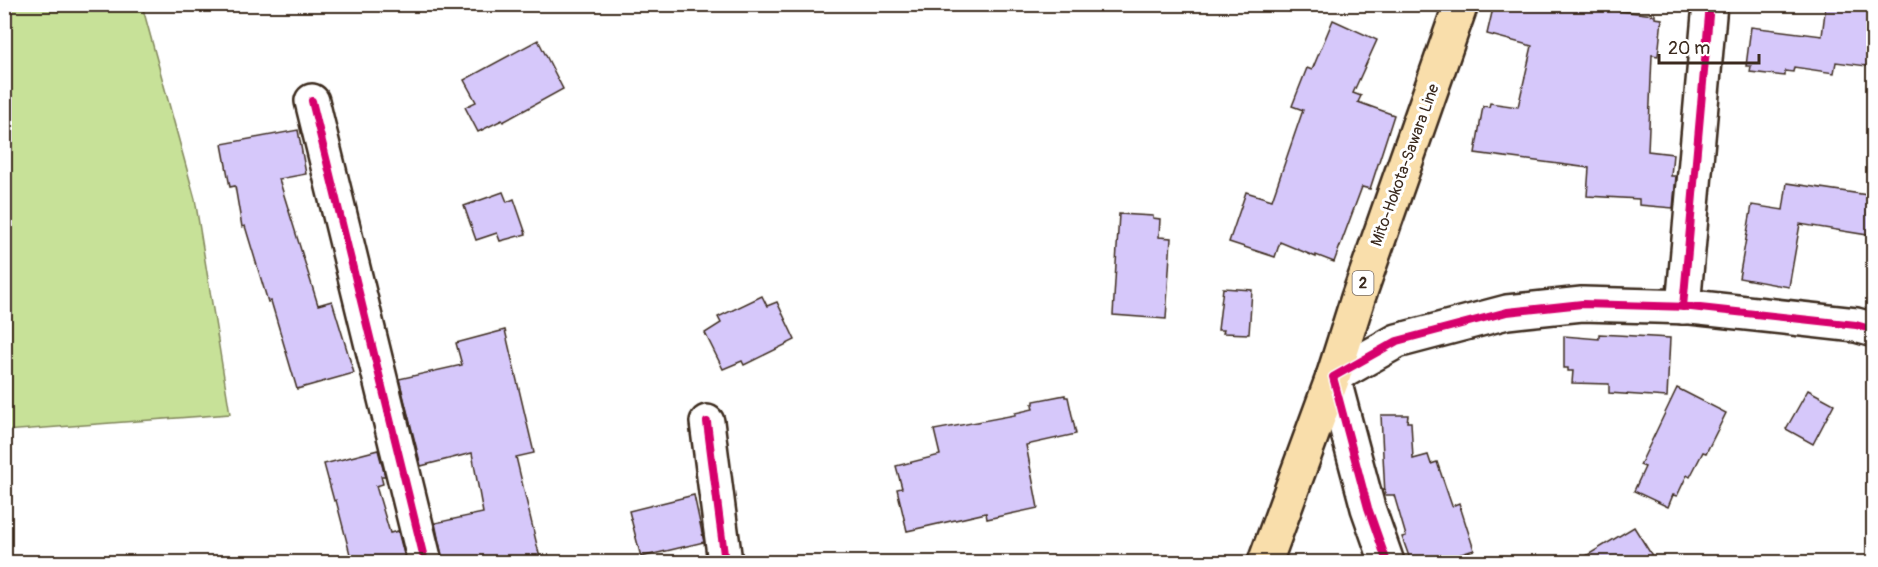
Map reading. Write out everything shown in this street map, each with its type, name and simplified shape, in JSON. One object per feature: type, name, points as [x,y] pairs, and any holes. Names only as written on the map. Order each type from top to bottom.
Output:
[{"type":"main road","name":"Mito-Hokota-Sawara Line","points":[[1265,562],[1333,377],[1358,297],[1461,4]]},
{"type":"street","points":[[1683,307],[1710,4]]},
{"type":"street","points":[[312,101],[425,562]]},
{"type":"street","points":[[1387,562],[1368,508],[1333,377],[1397,341],[1507,312],[1582,304],[1683,307],[1856,325],[1874,330]]},
{"type":"street","points":[[707,422],[725,562]]},
{"type":"green space","points":[[5,4],[142,5],[195,199],[230,414],[5,431]]},
{"type":"building","points":[[1494,4],[1558,4],[1655,15],[1655,18],[1662,19],[1658,56],[1652,55],[1648,151],[1673,154],[1671,176],[1676,176],[1673,208],[1639,205],[1639,199],[1587,196],[1589,168],[1475,153],[1483,106],[1489,107],[1490,103],[1518,107],[1532,46],[1487,34]]},
{"type":"building","points":[[1826,4],[1874,4],[1874,67],[1836,62],[1834,73],[1794,67],[1793,72],[1785,71],[1785,76],[1750,72],[1751,66],[1746,66],[1751,27],[1822,36]]},
{"type":"building","points":[[1333,20],[1377,40],[1353,93],[1361,96],[1358,102],[1394,115],[1370,189],[1362,187],[1334,262],[1280,242],[1275,257],[1229,242],[1246,192],[1272,200],[1303,110],[1292,106],[1307,68],[1312,70]]},
{"type":"building","points":[[538,40],[563,89],[503,122],[502,120],[478,132],[465,107],[476,102],[464,80]]},
{"type":"building","points":[[298,130],[306,174],[279,179],[318,305],[332,301],[354,373],[297,389],[271,301],[268,302],[245,226],[242,227],[235,186],[230,187],[222,144]]},
{"type":"building","points":[[1787,183],[1874,196],[1874,236],[1800,224],[1789,287],[1739,278],[1752,205],[1783,210]]},
{"type":"building","points":[[503,192],[507,202],[514,199],[526,234],[500,241],[497,233],[476,240],[464,206]]},
{"type":"building","points":[[1119,214],[1153,216],[1153,218],[1160,219],[1159,237],[1171,238],[1166,319],[1113,315]]},
{"type":"building","points":[[1223,288],[1252,290],[1249,334],[1223,333],[1224,330],[1218,330]]},
{"type":"building","points":[[762,296],[767,306],[777,302],[795,340],[744,365],[742,361],[723,369],[705,333],[721,323],[718,317]]},
{"type":"building","points":[[505,330],[534,453],[516,457],[540,558],[537,558],[538,562],[443,562],[435,523],[483,513],[472,453],[421,466],[399,379],[462,365],[456,343]]},
{"type":"building","points":[[1599,334],[1670,338],[1667,397],[1609,393],[1609,384],[1572,383],[1573,371],[1564,368],[1564,336],[1599,339]]},
{"type":"building","points":[[1677,388],[1726,413],[1706,453],[1703,452],[1690,477],[1687,475],[1677,496],[1673,495],[1668,507],[1634,491],[1645,467],[1640,465]]},
{"type":"building","points":[[1808,390],[1834,404],[1813,444],[1786,429]]},
{"type":"building","points":[[1065,395],[1068,397],[1076,434],[1026,445],[1038,508],[987,519],[986,513],[907,531],[897,489],[902,488],[896,466],[940,455],[934,430],[1015,415],[1015,413],[1033,409],[1034,401]]},
{"type":"building","points":[[1381,415],[1408,415],[1407,422],[1411,422],[1413,459],[1428,455],[1431,464],[1437,462],[1452,506],[1459,503],[1474,550],[1436,562],[1411,562],[1402,537],[1406,536],[1394,495],[1385,495]]},
{"type":"building","points":[[378,450],[385,476],[381,476],[383,484],[376,486],[390,533],[398,531],[406,562],[352,562],[324,464]]},
{"type":"building","points":[[694,495],[704,542],[641,557],[629,511]]},
{"type":"building","points":[[1634,527],[1656,562],[1576,562]]},
{"type":"cycle path","points":[[1683,307],[1710,4]]},
{"type":"cycle path","points":[[312,101],[425,562]]},
{"type":"cycle path","points":[[1387,562],[1368,508],[1333,377],[1397,341],[1507,312],[1582,304],[1691,307],[1856,325],[1874,330]]},
{"type":"cycle path","points":[[707,422],[725,562]]}]
